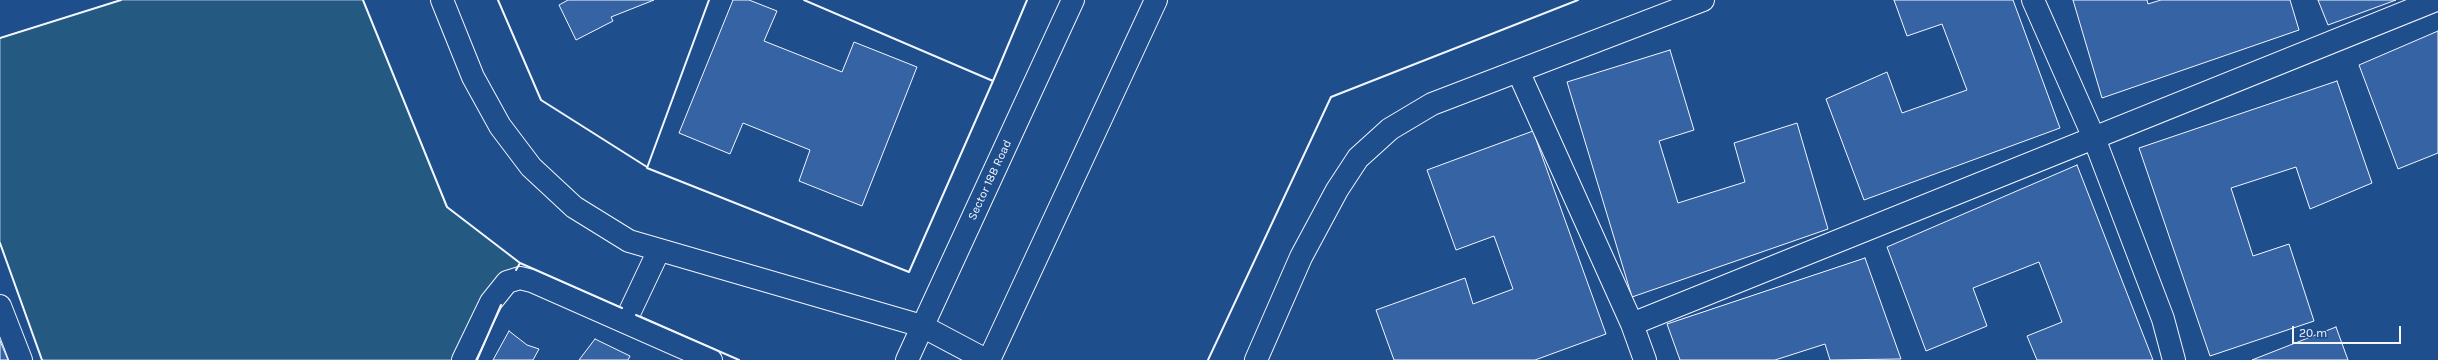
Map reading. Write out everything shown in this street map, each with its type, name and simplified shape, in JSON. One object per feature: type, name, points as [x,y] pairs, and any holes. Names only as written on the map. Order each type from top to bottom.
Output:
[{"type":"street","points":[[442,0],[473,77],[500,126],[531,167],[574,207],[629,241],[922,326],[986,360]]},
{"type":"street","name":"Sector 18B Road","points":[[907,360],[1073,0]]},
{"type":"street","points":[[989,360],[1156,0]]},
{"type":"street","points":[[1256,360],[1301,257],[1337,190],[1358,158],[1390,129],[1432,104],[1703,0]]},
{"type":"street","points":[[2033,0],[2094,138],[2162,319],[2174,360]]},
{"type":"street","points":[[1632,324],[2436,0]]},
{"type":"street","points":[[1518,71],[1632,324],[1645,360]]},
{"type":"street","points":[[625,322],[659,250]]},
{"type":"street","points":[[463,360],[490,302],[507,282],[520,278],[532,281],[711,360]]},
{"type":"street","points":[[0,306],[21,360]]},
{"type":"shaded area","points":[[121,0],[363,0],[447,207],[520,263],[477,360],[42,360],[0,243],[0,38]]},
{"type":"building","points":[[568,0],[654,0],[611,17],[613,21],[576,40],[559,5]]},
{"type":"building","points":[[733,0],[749,0],[777,11],[764,41],[842,72],[854,42],[917,67],[862,206],[799,181],[810,150],[743,123],[730,154],[679,133]]},
{"type":"building","points":[[1894,0],[2013,0],[2060,128],[1864,200],[1826,99],[1887,72],[1902,113],[1967,90],[1942,24],[1907,36]]},
{"type":"building","points":[[2073,0],[2147,0],[2148,4],[2161,0],[2290,0],[2299,30],[2102,98]]},
{"type":"building","points":[[2318,0],[2396,0],[2328,25]]},
{"type":"building","points":[[2438,31],[2438,153],[2398,169],[2359,65]]},
{"type":"building","points":[[1670,50],[1694,130],[1659,141],[1678,203],[1745,182],[1734,143],[1797,123],[1828,229],[1632,297],[1567,82]]},
{"type":"building","points":[[2337,81],[2372,183],[2310,209],[2296,167],[2231,188],[2253,256],[2289,244],[2314,321],[2210,356],[2139,148]]},
{"type":"building","points":[[1533,131],[1606,334],[1535,360],[1394,360],[1376,310],[1465,278],[1473,304],[1513,289],[1494,236],[1456,250],[1427,170]]},
{"type":"building","points":[[2077,165],[2153,360],[2037,360],[2027,336],[2062,322],[2039,262],[1973,288],[1987,326],[1926,351],[1887,247]]},
{"type":"building","points":[[1865,258],[1901,359],[1830,360],[1825,344],[1775,360],[1680,360],[1667,324]]},
{"type":"building","points":[[2336,327],[2348,360],[2252,360]]},
{"type":"building","points":[[509,331],[527,345],[539,349],[533,360],[493,360]]},
{"type":"building","points":[[595,339],[630,356],[628,360],[579,360]]},
{"type":"building","points":[[0,341],[8,360],[0,360]]},
{"type":"wall","points":[[0,38],[121,0]]},
{"type":"wall","points":[[363,0],[447,207],[520,263],[516,270]]},
{"type":"wall","points":[[498,0],[541,100],[647,167]]},
{"type":"wall","points":[[709,0],[647,168],[909,272],[993,81],[804,0]]},
{"type":"wall","points":[[991,80],[993,81],[1027,0]]},
{"type":"wall","points":[[1208,360],[1331,97],[1578,0]]},
{"type":"wall","points":[[0,243],[42,360]]},
{"type":"wall","points":[[520,263],[622,308]]},
{"type":"wall","points":[[477,360],[501,305]]},
{"type":"wall","points":[[636,315],[739,360]]}]
